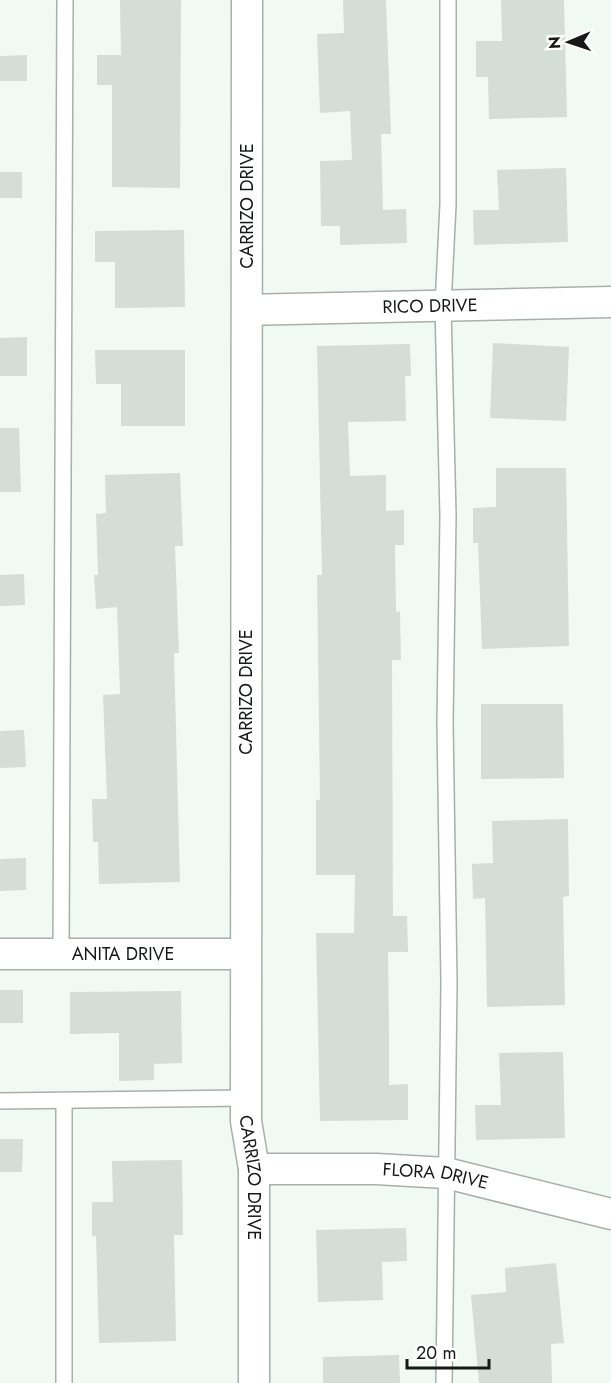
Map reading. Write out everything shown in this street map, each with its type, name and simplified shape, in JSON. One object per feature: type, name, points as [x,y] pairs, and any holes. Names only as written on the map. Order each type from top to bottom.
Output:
[{"type":"street","name":"CARRIZO DRIVE","points":[[247,0],[245,954],[246,1121],[254,1169],[254,1383]]},
{"type":"street","name":"RICO DRIVE","points":[[248,310],[611,302]]},
{"type":"street","name":"ANITA DRIVE","points":[[0,954],[245,954]]},
{"type":"street","name":"FLORA DRIVE","points":[[254,1169],[376,1169],[446,1173],[611,1214]]},
{"type":"lane","points":[[61,954],[65,0]]},
{"type":"lane","points":[[444,1383],[449,983],[445,722],[448,516],[443,306],[448,204],[448,0]]},
{"type":"lane","points":[[0,1101],[246,1098]]},
{"type":"lane","points":[[64,1101],[64,1383]]},
{"type":"building","points":[[120,0],[181,0],[180,188],[112,187],[112,85],[97,85],[97,55],[121,55]]},
{"type":"building","points":[[343,0],[386,0],[391,134],[381,134],[383,210],[406,209],[407,243],[340,245],[340,226],[321,226],[320,161],[352,160],[350,111],[320,113],[317,34],[344,33]]},
{"type":"building","points":[[501,0],[564,0],[567,117],[489,119],[488,77],[476,77],[476,41],[502,41]]},
{"type":"building","points":[[27,55],[27,81],[0,81],[0,56]]},
{"type":"building","points":[[566,168],[568,242],[474,245],[473,210],[499,210],[497,170]]},
{"type":"building","points":[[0,172],[22,172],[22,198],[0,198]]},
{"type":"building","points":[[184,230],[185,307],[115,308],[115,262],[95,262],[95,231]]},
{"type":"building","points":[[27,337],[27,376],[0,376],[0,338]]},
{"type":"building","points":[[493,343],[569,347],[566,421],[490,418]]},
{"type":"building","points":[[410,344],[411,376],[405,376],[406,421],[348,422],[350,476],[386,475],[386,511],[404,510],[404,545],[395,545],[396,612],[400,611],[401,660],[392,660],[393,916],[407,916],[408,952],[388,952],[389,1085],[408,1084],[408,1120],[320,1121],[316,933],[354,933],[355,875],[316,875],[316,800],[320,800],[317,575],[322,575],[317,346]]},
{"type":"building","points":[[95,350],[185,350],[185,426],[121,426],[121,384],[96,384]]},
{"type":"building","points":[[0,428],[19,428],[21,492],[0,492]]},
{"type":"building","points":[[496,468],[566,468],[569,646],[482,649],[478,543],[473,543],[473,508],[496,507]]},
{"type":"building","points":[[180,473],[183,546],[175,546],[179,653],[174,653],[180,882],[99,884],[98,842],[93,842],[92,799],[107,799],[103,695],[120,694],[117,607],[96,609],[94,575],[98,575],[96,514],[106,513],[105,475]]},
{"type":"building","points":[[24,574],[25,605],[0,606],[0,575]]},
{"type":"building","points":[[481,704],[563,704],[564,778],[481,779]]},
{"type":"building","points":[[24,730],[26,767],[0,768],[0,731]]},
{"type":"building","points":[[568,819],[569,896],[563,897],[565,1005],[487,1007],[485,898],[473,899],[472,864],[493,863],[492,821]]},
{"type":"building","points":[[26,858],[26,890],[0,891],[0,859]]},
{"type":"building","points":[[0,990],[23,990],[23,1023],[0,1023]]},
{"type":"building","points":[[181,991],[182,1063],[154,1064],[154,1080],[119,1081],[119,1033],[70,1034],[70,992]]},
{"type":"building","points":[[563,1052],[565,1138],[476,1140],[475,1105],[501,1105],[499,1053]]},
{"type":"building","points":[[0,1139],[23,1139],[22,1172],[0,1172]]},
{"type":"building","points":[[182,1160],[183,1235],[174,1235],[176,1341],[99,1343],[96,1236],[92,1236],[92,1202],[113,1202],[112,1161]]},
{"type":"building","points":[[406,1228],[407,1261],[382,1262],[383,1300],[318,1302],[316,1230]]},
{"type":"building","points":[[556,1263],[564,1343],[551,1344],[552,1383],[479,1383],[471,1295],[506,1292],[505,1268]]},
{"type":"building","points":[[399,1355],[400,1383],[323,1383],[323,1357]]}]
